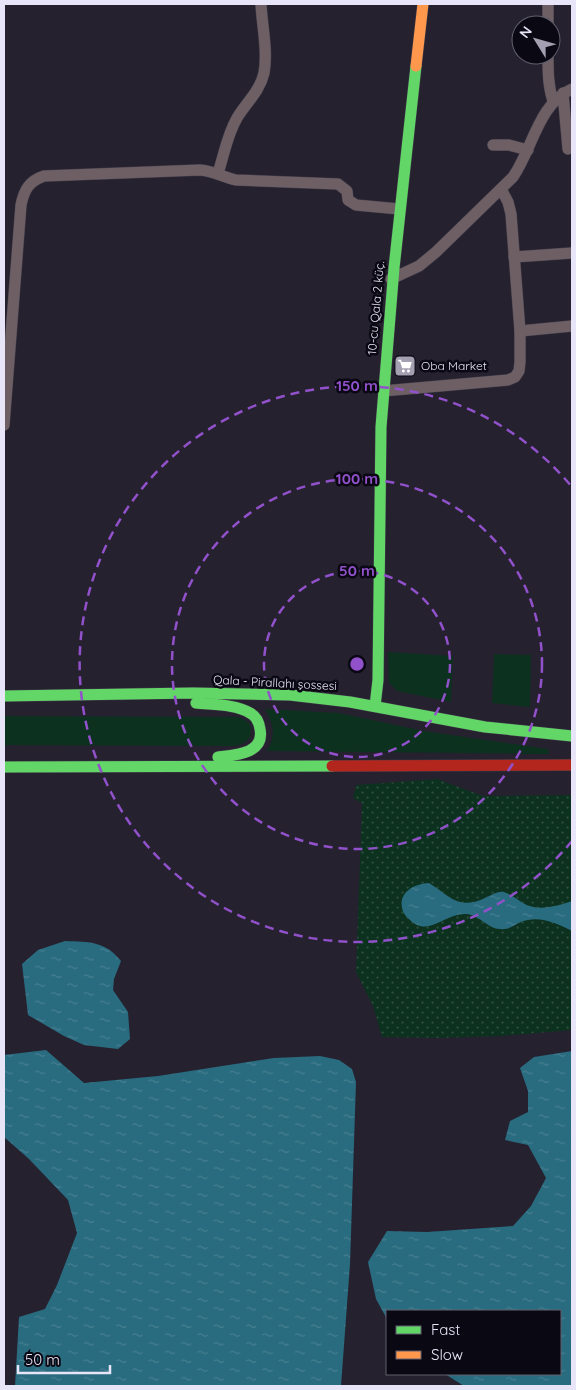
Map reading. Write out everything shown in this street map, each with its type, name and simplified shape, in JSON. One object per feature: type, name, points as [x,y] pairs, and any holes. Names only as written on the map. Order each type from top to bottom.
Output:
[{"type":"main road","name":"10-cu Qala 2 küç.","points":[[375,706],[378,680],[380,455],[383,391],[391,279],[422,4]]},
{"type":"main road","name":"Qala - Pirallahı şossesi","points":[[4,696],[127,693],[291,695],[375,706],[482,727],[572,736]]},
{"type":"main road","points":[[120,767],[249,752],[257,745],[261,736],[261,726],[250,712],[236,708],[127,693]]},
{"type":"main road","points":[[4,767],[572,765]]},
{"type":"street","points":[[218,173],[236,119],[257,90],[264,73],[265,60],[261,4]]},
{"type":"street","points":[[548,65],[549,85],[554,101]]},
{"type":"street","points":[[391,279],[419,266],[430,257],[501,189],[520,167],[544,115],[554,101],[568,91]]},
{"type":"street","points":[[568,91],[568,149]]},
{"type":"street","points":[[493,145],[510,145],[528,150]]},
{"type":"street","points":[[4,425],[21,205],[25,190],[30,183],[44,176],[200,170],[218,173],[236,180],[338,184],[347,191],[348,200],[356,205],[399,209]]},
{"type":"street","points":[[383,391],[508,380],[515,377],[519,371],[520,331],[511,214],[508,202],[501,189]]},
{"type":"street","points":[[514,257],[572,253]]},
{"type":"street","points":[[520,331],[572,326]]},
{"type":"green space","points":[[388,652],[453,656],[451,702],[397,691],[389,683]]},
{"type":"green space","points":[[494,654],[531,655],[530,707],[492,703]]},
{"type":"green space","points":[[265,709],[339,713],[424,731],[548,749],[549,754],[267,751],[272,740],[273,730]]},
{"type":"green space","points":[[4,716],[237,717],[250,724],[251,733],[248,740],[233,746],[4,745]]},
{"type":"green space","points":[[437,779],[483,796],[572,795],[572,1030],[502,1036],[382,1037],[373,1006],[356,972],[362,803],[353,798],[356,785]]},
{"type":"water","points":[[429,883],[454,900],[468,903],[476,902],[501,892],[529,906],[541,908],[572,901],[572,931],[554,923],[534,919],[521,922],[506,929],[496,928],[476,917],[466,914],[451,917],[430,926],[417,925],[404,913],[402,908],[403,897],[409,889]]},
{"type":"water","points":[[65,941],[89,942],[103,946],[115,954],[121,961],[114,979],[113,990],[128,1012],[130,1039],[118,1049],[84,1045],[64,1036],[28,1015],[22,964],[38,950]]},
{"type":"water","points":[[46,1050],[84,1083],[158,1076],[274,1058],[320,1056],[339,1060],[352,1069],[356,1082],[350,1264],[341,1386],[15,1386],[19,1317],[45,1309],[57,1285],[77,1233],[68,1200],[29,1159],[4,1137],[4,1055]]},
{"type":"water","points":[[572,1051],[572,1386],[464,1386],[447,1375],[561,1375],[561,1310],[386,1310],[386,1317],[376,1299],[368,1262],[387,1231],[427,1232],[513,1226],[531,1206],[546,1178],[528,1145],[505,1140],[510,1121],[528,1112],[528,1091],[520,1068],[534,1057]]},
{"type":"traffic: fast","points":[[375,706],[378,680],[381,427],[394,268],[416,66]]},
{"type":"traffic: fast","points":[[4,696],[193,693],[290,695],[350,702],[485,727],[572,736]]},
{"type":"traffic: fast","points":[[196,703],[238,708],[252,714],[258,722],[260,729],[258,744],[247,752],[218,757]]},
{"type":"traffic: fast","points":[[4,767],[332,766]]},
{"type":"traffic: slow","points":[[416,66],[423,4]]},
{"type":"traffic: jam","points":[[332,766],[572,765]]},
{"type":"place","name":"Oba Market","points":[[405,366]]}]
